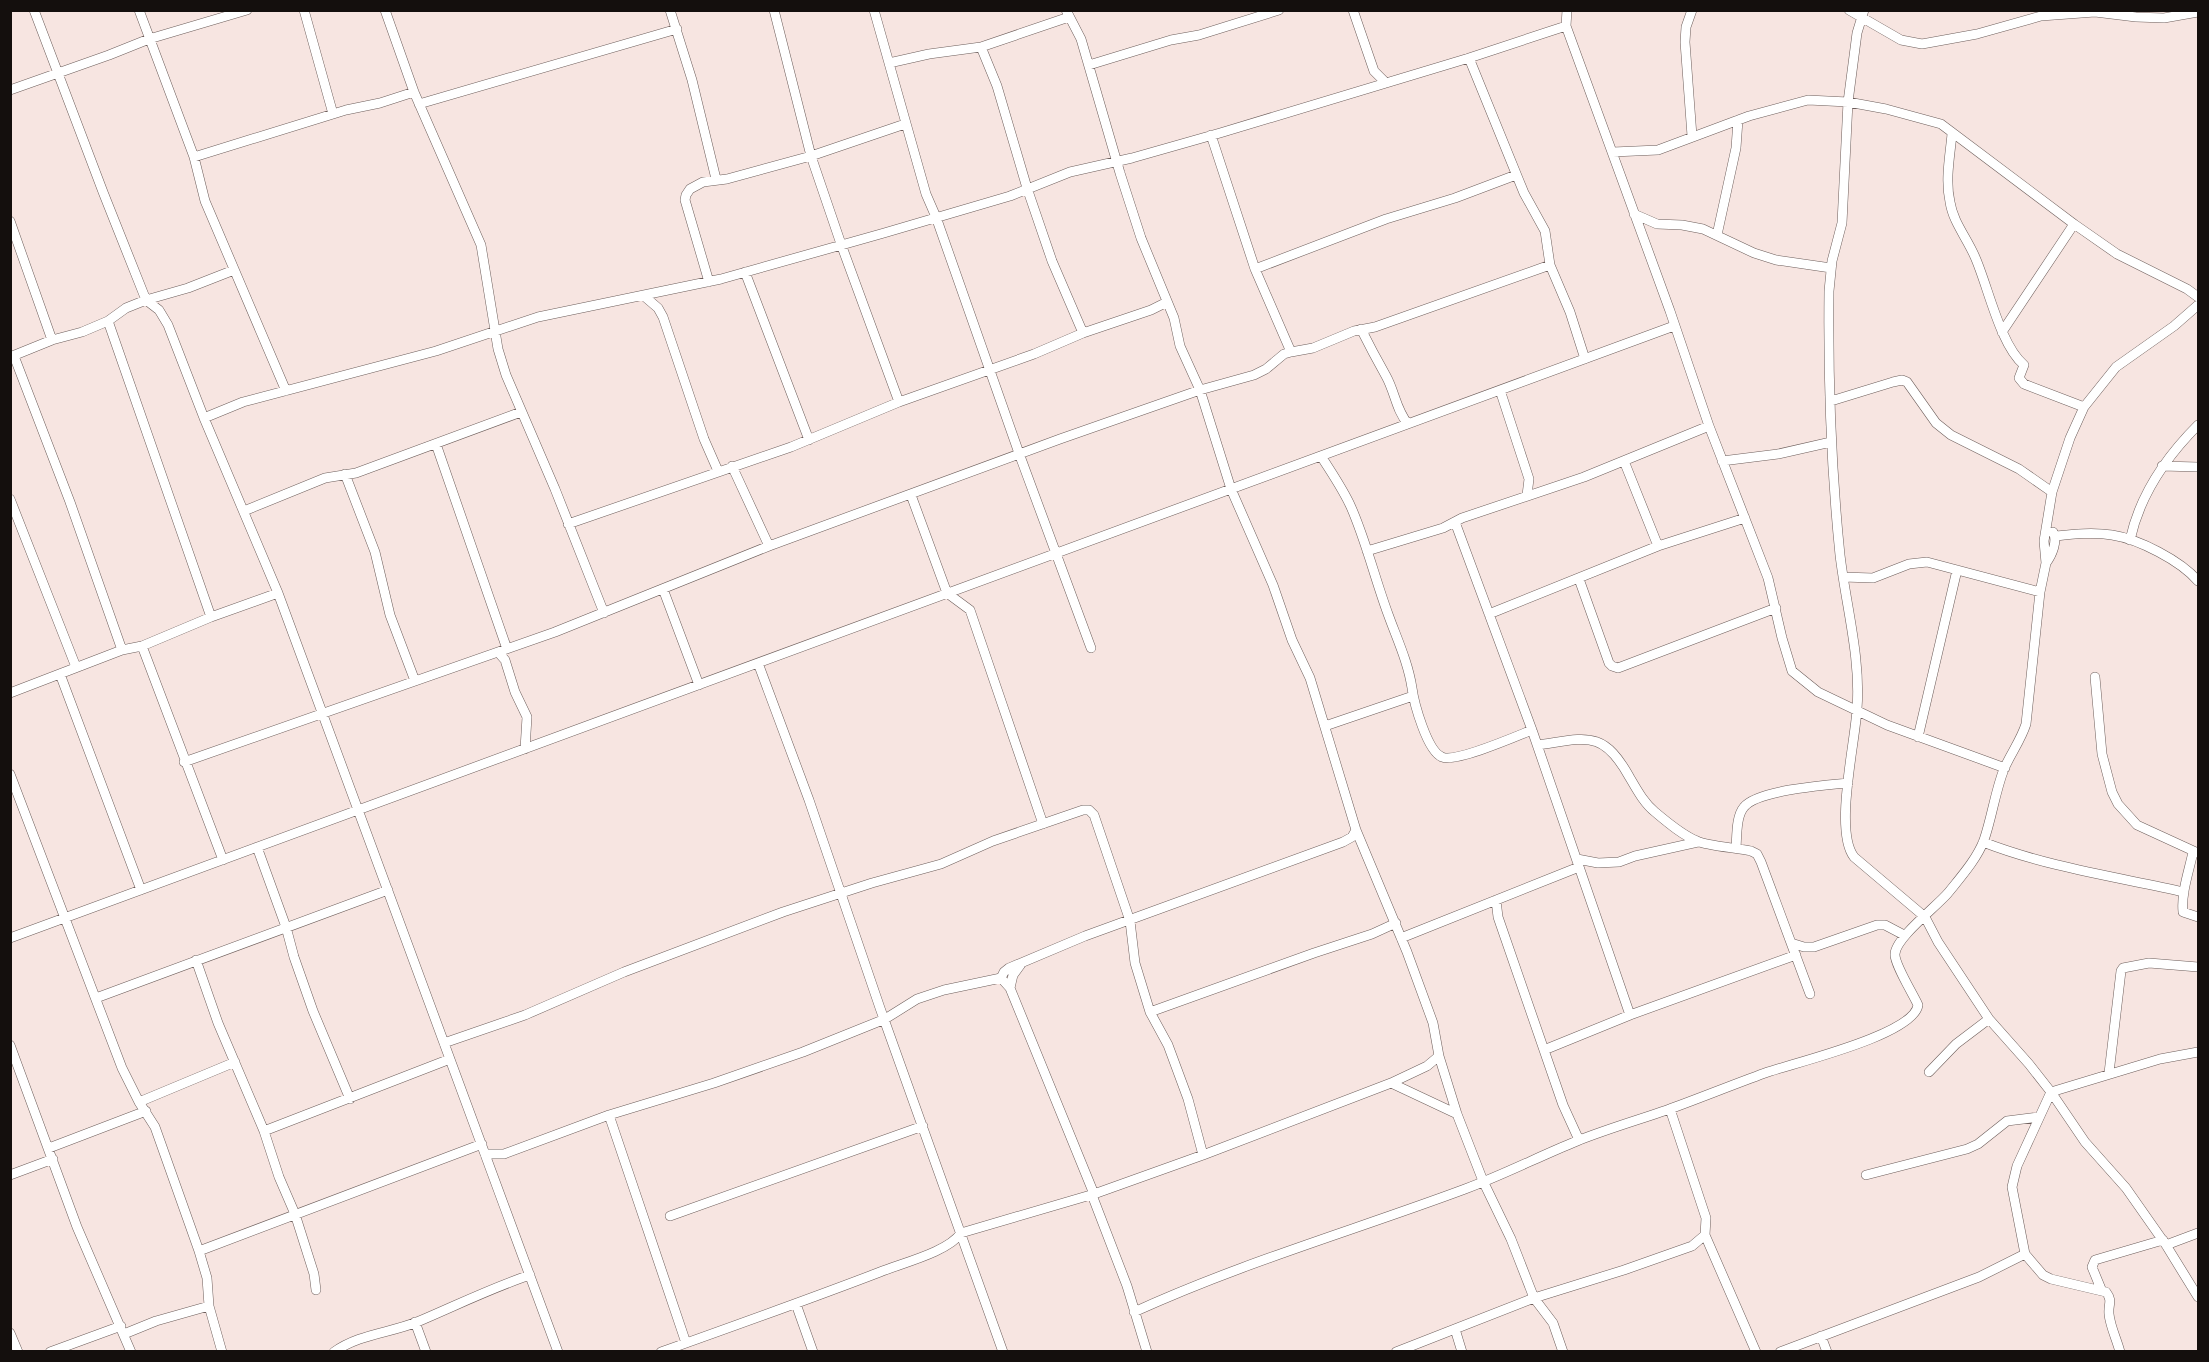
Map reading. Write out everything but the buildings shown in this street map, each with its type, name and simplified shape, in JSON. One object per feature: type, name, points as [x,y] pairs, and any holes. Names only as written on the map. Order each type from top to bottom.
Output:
[{"type":"street","points":[[34,10],[146,300],[159,310],[168,325],[204,418],[278,593],[558,1352]]},
{"type":"street","points":[[139,10],[194,157],[205,201],[286,391]]},
{"type":"street","points":[[304,10],[333,114]]},
{"type":"street","points":[[385,10],[414,92],[481,245],[495,331],[506,375],[603,613]]},
{"type":"street","points":[[670,10],[692,80],[716,179]]},
{"type":"street","points":[[774,10],[811,156],[900,402]]},
{"type":"street","points":[[874,10],[926,194],[1091,648]]},
{"type":"street","points":[[1089,65],[1171,40],[1200,35],[1279,10]]},
{"type":"street","points":[[1353,10],[1374,71],[1386,82]]},
{"type":"street","points":[[1568,10],[1566,26],[1613,152],[1709,426],[1768,578],[1792,671],[1818,692],[1887,725],[2005,768]]},
{"type":"street","points":[[1692,10],[1686,27],[1685,42],[1692,136]]},
{"type":"street","points":[[1849,10],[1862,14],[1901,40],[1922,44],[1971,36],[2040,13],[2095,12],[2164,18],[2183,12],[2199,12]]},
{"type":"street","points":[[10,90],[149,39],[242,11]]},
{"type":"street","points":[[889,63],[929,54],[981,47],[1068,14],[1081,39],[1141,238],[1174,318],[1180,346],[1200,390],[1231,489],[1273,585],[1292,640],[1310,678],[1356,830],[1396,923],[1433,1023],[1439,1056],[1457,1114],[1483,1181],[1511,1239],[1534,1298],[1553,1323],[1563,1352]]},
{"type":"street","points":[[1862,14],[1848,102],[1842,224],[1831,268],[1828,341],[1832,472],[1843,577],[1858,678],[1857,711],[1848,783],[1846,823],[1848,850],[1926,917],[1938,942],[1989,1019],[2051,1092],[2085,1142],[2126,1188],[2199,1297]]},
{"type":"street","points":[[204,418],[243,402],[436,351],[538,317],[709,282],[1010,196],[1070,172],[1118,162],[1211,135],[1469,58],[1566,26]]},
{"type":"street","points":[[419,104],[677,29]]},
{"type":"street","points":[[981,47],[997,86],[1027,188],[1053,261],[1083,333]]},
{"type":"street","points":[[1469,58],[1516,175],[1545,231],[1550,265],[1570,312],[1585,358]]},
{"type":"street","points":[[1370,87],[1374,71]]},
{"type":"street","points":[[194,157],[333,114],[414,92]]},
{"type":"street","points":[[1613,152],[1658,150],[1738,120],[1808,100],[1848,102],[1886,109],[1941,124],[2074,224],[2128,260],[2199,297]]},
{"type":"street","points":[[1717,235],[1736,148],[1738,120]]},
{"type":"street","points":[[709,282],[685,200],[686,195],[695,185],[716,179],[727,180],[811,156],[906,124]]},
{"type":"street","points":[[1952,134],[1948,170],[1950,205],[1975,256],[2002,332],[2019,361],[2024,365],[2019,378],[2024,384],[2084,407]]},
{"type":"street","points":[[1211,135],[1255,269],[1290,352]]},
{"type":"street","points":[[1255,269],[1386,219],[1455,198],[1516,175]]},
{"type":"street","points":[[1634,214],[1657,224],[1703,229],[1754,253],[1776,260],[1831,268]]},
{"type":"street","points":[[10,221],[52,340]]},
{"type":"street","points":[[1643,242],[1657,224]]},
{"type":"street","points":[[2002,332],[2074,224]]},
{"type":"street","points":[[184,762],[503,651],[769,546],[1200,390],[1254,375],[1290,352],[1312,348],[1362,329],[1375,327],[1550,265]]},
{"type":"street","points":[[122,650],[70,502],[12,356],[52,340],[82,332],[146,300],[188,288],[234,270]]},
{"type":"street","points":[[745,272],[809,440]]},
{"type":"street","points":[[658,308],[663,292]]},
{"type":"street","points":[[644,296],[658,308],[672,341],[704,439],[718,471]]},
{"type":"street","points":[[568,524],[809,440],[900,402],[1034,354],[1167,302]]},
{"type":"street","points":[[1134,1312],[1196,1284],[1483,1181],[1579,1140],[1768,1072],[1832,1054],[1900,1025],[1912,1017],[1918,1005],[1895,956],[1897,948],[1904,935],[1926,917],[1960,878],[1983,842],[2005,768],[2026,724],[2040,592],[2046,563],[2044,542],[2052,492],[2070,438],[2084,407],[2116,367],[2174,326],[2199,305]]},
{"type":"street","points":[[108,321],[211,617]]},
{"type":"street","points":[[10,938],[1674,326]]},
{"type":"street","points":[[1362,329],[1387,377],[1401,416],[1408,424]]},
{"type":"street","points":[[1831,401],[1893,382],[1902,380],[1907,382],[1924,409],[1943,429],[2019,469],[2052,492]]},
{"type":"street","points":[[1500,390],[1529,479],[1527,495]]},
{"type":"street","points":[[244,511],[325,478],[356,473],[521,412]]},
{"type":"street","points":[[1395,428],[1401,416]]},
{"type":"street","points":[[2130,540],[2140,509],[2162,466],[2171,453],[2199,425]]},
{"type":"street","points":[[1367,551],[1443,528],[1490,507],[1584,477],[1709,426]]},
{"type":"street","points":[[1722,461],[1760,457],[1831,442]]},
{"type":"street","points":[[436,444],[515,692],[527,717],[525,749]]},
{"type":"street","points":[[1321,456],[1347,499],[1409,668],[1413,696],[1424,732],[1438,755],[1444,759],[1451,759],[1532,730]]},
{"type":"street","points":[[1624,461],[1659,546]]},
{"type":"street","points":[[732,465],[769,546]]},
{"type":"street","points":[[2162,466],[2199,468]]},
{"type":"street","points":[[345,474],[375,552],[390,615],[415,681]]},
{"type":"street","points":[[1529,479],[1544,490]]},
{"type":"street","points":[[911,495],[947,593],[970,610],[1043,824]]},
{"type":"street","points":[[10,500],[76,667]]},
{"type":"street","points":[[1489,614],[1659,546],[1745,518]]},
{"type":"street","points":[[1455,522],[1538,745],[1630,1015]]},
{"type":"street","points":[[2046,563],[2050,558],[2056,536],[2048,522]]},
{"type":"street","points":[[2056,536],[2088,533],[2113,535],[2130,540],[2183,567],[2199,581]]},
{"type":"street","points":[[1843,577],[1873,578],[1918,562],[2040,592]]},
{"type":"street","points":[[1918,737],[1957,570]]},
{"type":"street","points":[[1579,579],[1610,663],[1618,668],[1776,608]]},
{"type":"street","points":[[663,589],[699,685]]},
{"type":"street","points":[[10,693],[122,650],[142,646],[211,617],[278,593]]},
{"type":"street","points":[[142,646],[223,860]]},
{"type":"street","points":[[758,663],[809,800],[840,894],[1003,1352]]},
{"type":"street","points":[[60,674],[141,890]]},
{"type":"street","points":[[2095,677],[2102,754],[2112,792],[2118,804],[2137,825],[2196,853],[2184,892],[2183,912],[2199,916]]},
{"type":"street","points":[[1325,726],[1413,696]]},
{"type":"street","points":[[1538,745],[1571,740],[1591,740],[1606,746],[1616,754],[1641,797],[1653,810],[1698,842]]},
{"type":"street","points":[[10,774],[122,1068],[155,1127],[199,1251],[207,1278],[209,1306],[222,1352]]},
{"type":"street","points":[[1736,848],[1740,813],[1745,805],[1756,799],[1802,787],[1848,783]]},
{"type":"street","points":[[444,1043],[525,1015],[665,956],[783,912],[941,864],[993,840],[1089,810],[1094,814],[1130,921],[1135,963],[1150,1012],[1168,1045],[1188,1099],[1203,1155]]},
{"type":"street","points":[[485,1155],[504,1154],[609,1114],[714,1083],[780,1060],[885,1019],[917,999],[944,990],[1001,978],[1009,968],[1085,936],[1343,842],[1352,837],[1356,830]]},
{"type":"street","points":[[1401,938],[1496,900],[1578,863],[1619,862],[1635,856],[1698,842],[1757,854],[1810,994]]},
{"type":"street","points":[[1983,842],[2053,863],[2184,892]]},
{"type":"street","points":[[257,848],[313,1011],[350,1099]]},
{"type":"street","points":[[96,998],[387,890]]},
{"type":"street","points":[[1496,900],[1498,917],[1563,1105],[1579,1140]]},
{"type":"street","points":[[1150,1012],[1372,934],[1396,923]]},
{"type":"street","points":[[1791,943],[1803,947],[1814,947],[1877,926],[1885,926],[1904,935]]},
{"type":"street","points":[[1544,1050],[1630,1015],[1796,955]]},
{"type":"street","points":[[196,960],[218,1023],[264,1131],[279,1177],[295,1214],[312,1266],[316,1290]]},
{"type":"street","points":[[2109,1073],[2123,968],[2150,963],[2199,967]]},
{"type":"street","points":[[1010,988],[1012,975],[1021,964]]},
{"type":"street","points":[[1001,978],[1010,988],[1093,1195],[1148,1352]]},
{"type":"street","points":[[1929,1072],[1956,1044],[1989,1019]]},
{"type":"street","points":[[10,1045],[77,1227],[131,1352]]},
{"type":"street","points":[[2101,1289],[2051,1280],[2043,1275],[2025,1254],[2012,1187],[2017,1166],[2051,1092],[2160,1059],[2199,1052]]},
{"type":"street","points":[[661,1352],[796,1304],[949,1244],[961,1233],[1033,1210],[1093,1195],[1203,1155],[1391,1083],[1427,1066],[1439,1056]]},
{"type":"street","points":[[264,1131],[450,1059]]},
{"type":"street","points":[[139,1102],[235,1062]]},
{"type":"street","points":[[1391,1083],[1457,1114]]},
{"type":"street","points":[[1670,1109],[1706,1218],[1704,1235],[1756,1352]]},
{"type":"street","points":[[49,1148],[146,1111]]},
{"type":"street","points":[[609,1114],[686,1343]]},
{"type":"street","points":[[1866,1174],[1967,1149],[1978,1144],[2007,1121],[2039,1117]]},
{"type":"street","points":[[670,1216],[923,1126]]},
{"type":"street","points":[[199,1251],[482,1144]]},
{"type":"street","points":[[492,1173],[504,1154]]},
{"type":"street","points":[[10,1175],[53,1159]]},
{"type":"street","points":[[2120,1352],[2109,1313],[2110,1297],[2101,1289],[2092,1267],[2095,1260],[2199,1233]]},
{"type":"street","points":[[1396,1352],[1534,1298],[1692,1246],[1704,1235]]},
{"type":"street","points":[[1780,1352],[1979,1277],[2025,1254]]},
{"type":"street","points":[[334,1352],[348,1342],[415,1322],[503,1284],[530,1275]]},
{"type":"street","points":[[796,1304],[813,1352]]},
{"type":"street","points":[[50,1352],[209,1306]]},
{"type":"street","points":[[415,1322],[426,1352]]},
{"type":"street","points":[[1455,1329],[1462,1352]]},
{"type":"street","points":[[10,1333],[18,1352]]},
{"type":"street","points":[[1821,1336],[1827,1352]]}]
